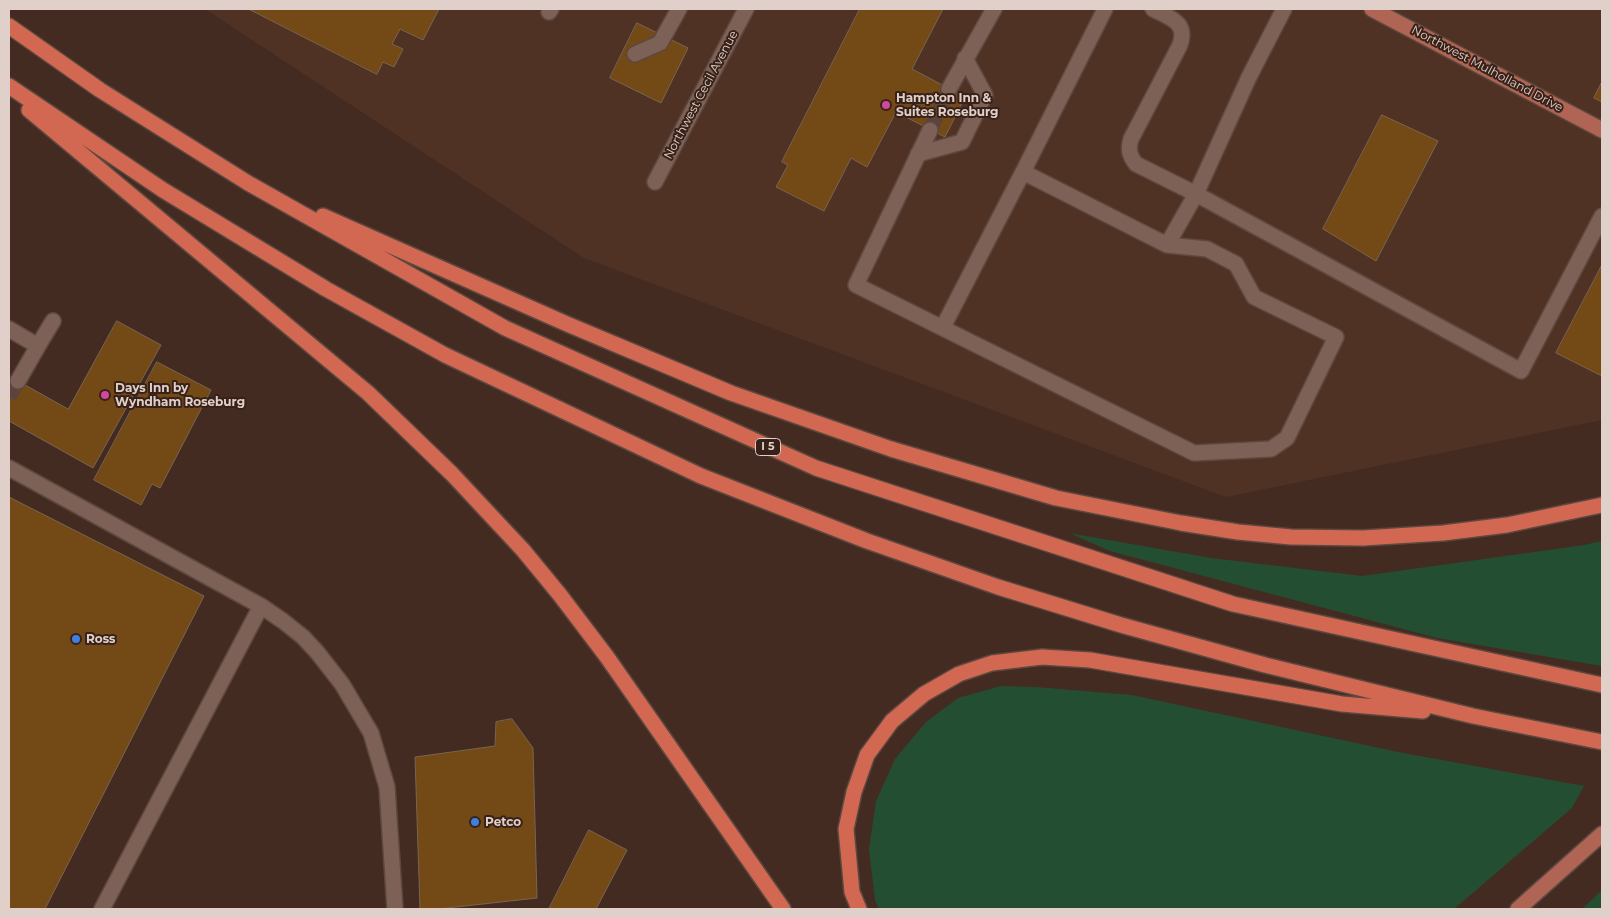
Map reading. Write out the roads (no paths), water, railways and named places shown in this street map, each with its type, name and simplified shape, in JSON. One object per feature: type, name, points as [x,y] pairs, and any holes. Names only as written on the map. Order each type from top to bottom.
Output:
[{"type":"highway","name":"I 5","points":[[9,26],[100,90],[248,183],[505,328],[816,468],[1233,604],[1602,685]]},
{"type":"highway","points":[[9,86],[163,190],[326,289],[445,355],[701,476],[867,541],[998,587],[1083,614],[1265,665],[1473,716],[1602,742]]},
{"type":"highway","points":[[9,93],[368,393],[452,474],[523,550],[560,595],[607,657],[783,909]]},
{"type":"highway","points":[[248,183],[567,324],[731,393],[891,449],[1056,498],[1181,523],[1238,532],[1291,537],[1363,538],[1444,533],[1498,526],[1602,505]]},
{"type":"highway","points":[[859,909],[852,892],[846,829],[854,792],[867,755],[892,721],[924,694],[959,674],[992,663],[1042,657],[1090,660],[1342,704],[1473,716]]},
{"type":"main road","name":"Northwest Mulholland Drive","points":[[1372,9],[1602,130]]},
{"type":"main road","points":[[1518,909],[1602,834]]},
{"type":"street","points":[[635,54],[660,43],[679,9]]},
{"type":"street","name":"Northwest Cecil Avenue","points":[[655,182],[746,9]]},
{"type":"street","points":[[949,89],[994,9]]},
{"type":"street","points":[[943,327],[1104,9]]},
{"type":"street","points":[[1153,9],[1176,21],[1181,28],[1183,36],[1131,139],[1129,147],[1130,157],[1136,164],[1196,194],[1521,371],[1602,216]]},
{"type":"street","points":[[1167,245],[1196,194],[1249,77],[1284,9]]},
{"type":"street","points":[[918,154],[962,142],[985,94],[965,58]]},
{"type":"street","points":[[930,130],[856,285],[1194,453],[1271,449],[1287,438],[1336,337],[1254,297],[1236,264],[1207,249],[1167,245],[1022,172]]},
{"type":"street","points":[[18,381],[53,322]]},
{"type":"street","points":[[9,329],[38,346]]},
{"type":"street","points":[[9,468],[261,606],[283,621],[317,652],[342,684],[371,733],[387,787],[395,909]]},
{"type":"street","points":[[102,909],[261,606]]},
{"type":"tunnel","points":[[930,130],[949,89]]},
{"type":"tunnel","points":[[9,397],[18,381]]},
{"type":"place","name":"Hampton Inn & Suites Roseburg","points":[[886,105]]},
{"type":"place","name":"Days Inn by Wyndham Roseburg","points":[[105,395]]},
{"type":"place","name":"Ross","points":[[76,639]]},
{"type":"place","name":"Petco","points":[[475,822]]}]
